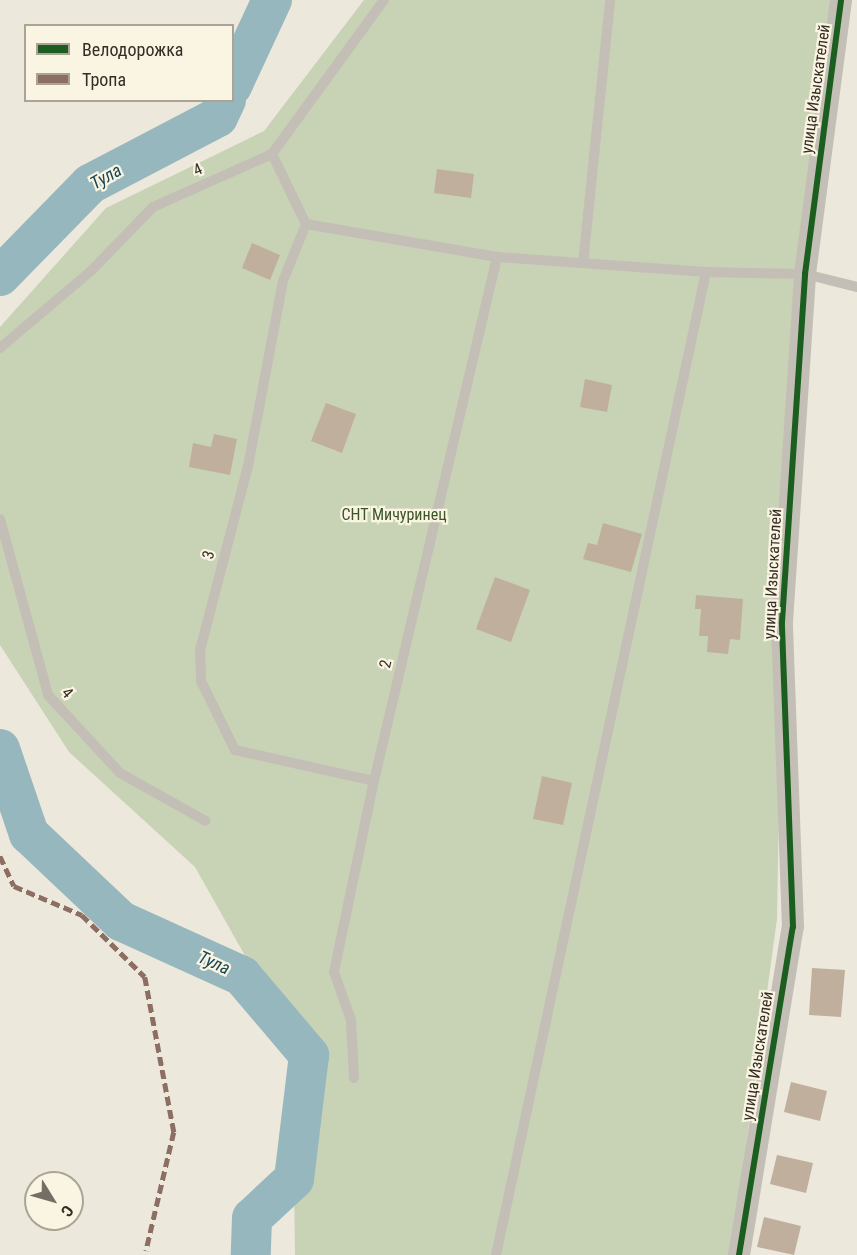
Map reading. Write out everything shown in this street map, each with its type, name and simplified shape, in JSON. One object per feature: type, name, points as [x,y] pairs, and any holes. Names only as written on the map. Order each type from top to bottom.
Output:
[{"type":"street","name":"улица Изыскателей","points":[[739,1255],[793,927],[782,622],[805,274],[847,27],[841,0]]},
{"type":"lane","name":"4","points":[[0,348],[92,270],[153,207],[272,154],[384,0]]},
{"type":"lane","points":[[583,263],[610,0]]},
{"type":"lane","points":[[272,154],[306,224],[497,257],[706,272],[805,274],[857,287]]},
{"type":"lane","name":"3","points":[[306,224],[283,281],[248,466],[200,650],[201,681],[235,750],[374,781]]},
{"type":"lane","name":"2","points":[[354,1078],[351,1020],[334,972],[374,781],[497,257]]},
{"type":"lane","points":[[496,1255],[706,272]]},
{"type":"lane","name":"4","points":[[0,519],[48,695],[120,773],[206,821]]},
{"type":"green space","name":"СНТ Мичуринец","points":[[364,0],[833,0],[782,622],[777,919],[731,1255],[295,1255],[292,1039],[195,867],[69,752],[0,645],[0,327],[106,208],[264,131]]},
{"type":"building","points":[[437,169],[474,174],[471,198],[434,193]]},
{"type":"building","points":[[252,243],[280,255],[270,280],[242,268]]},
{"type":"building","points":[[585,379],[612,385],[607,412],[580,407]]},
{"type":"building","points":[[326,403],[356,414],[342,453],[311,441]]},
{"type":"building","points":[[214,434],[237,439],[230,475],[189,467],[193,443],[211,447]]},
{"type":"building","points":[[603,523],[642,534],[631,572],[583,559],[588,543],[597,545]]},
{"type":"building","points":[[495,577],[530,590],[511,642],[476,629]]},
{"type":"building","points":[[696,595],[743,599],[740,640],[730,639],[728,654],[707,652],[708,636],[699,636],[701,609],[695,609]]},
{"type":"building","points":[[542,776],[572,783],[563,825],[533,819]]},
{"type":"building","points":[[812,968],[845,970],[841,1017],[809,1015]]},
{"type":"building","points":[[791,1082],[827,1091],[820,1121],[784,1112]]},
{"type":"building","points":[[777,1155],[813,1163],[806,1193],[770,1184]]},
{"type":"building","points":[[764,1217],[801,1226],[794,1255],[757,1247]]},
{"type":"waterway","name":"Тула","points":[[234,82],[272,0]]},
{"type":"waterway","name":"Тула","points":[[0,276],[90,184],[218,117],[225,102]]},
{"type":"waterway","name":"Тула","points":[[0,749],[29,834],[121,921],[242,976],[309,1055],[294,1179],[252,1218],[251,1255]]},
{"type":"marked path","points":[[0,856],[14,886],[82,915],[145,977],[174,1132],[146,1251]]},
{"type":"cycle path","points":[[739,1255],[793,927],[782,622],[805,274],[841,0]]}]
